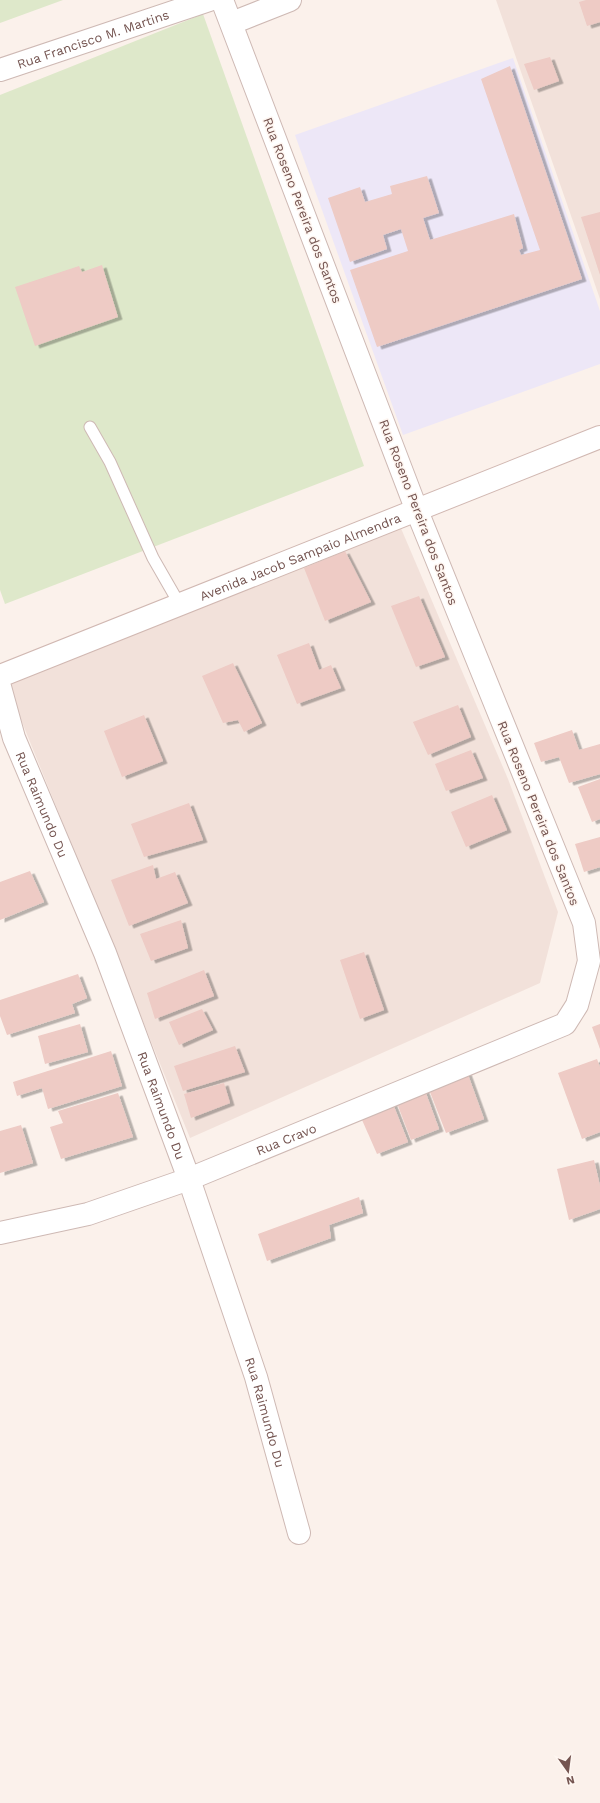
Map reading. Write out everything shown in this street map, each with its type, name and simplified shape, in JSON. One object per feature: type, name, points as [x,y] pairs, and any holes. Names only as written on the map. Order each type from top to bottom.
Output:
[{"type":"street","name":"Rua Francisco M. Martins","points":[[0,70],[209,0]]},
{"type":"street","name":"Rua Roseno Pereira dos Santos","points":[[222,0],[417,511],[584,923],[589,961],[578,1005],[565,1024]]},
{"type":"street","points":[[232,23],[290,0]]},
{"type":"street","name":"Avenida Jacob Sampaio Almendra","points":[[0,676],[600,437]]},
{"type":"street","name":"Rua Raimundo Du","points":[[0,687],[14,738],[105,953],[190,1179],[256,1377],[299,1533]]},
{"type":"street","name":"Rua Cravo","points":[[0,1233],[88,1214],[190,1179],[565,1024]]},
{"type":"lane","points":[[90,427],[110,462],[153,558],[180,605]]},
{"type":"shaded area","points":[[496,0],[600,0],[600,299]]},
{"type":"shaded area","points":[[513,58],[600,311],[600,364],[403,435],[295,135]]},
{"type":"shaded area","points":[[400,526],[508,779],[558,912],[540,983],[190,1138],[5,680]]},
{"type":"green space","points":[[0,0],[63,0],[0,23]]},
{"type":"green space","points":[[203,14],[364,466],[5,604],[0,590],[0,95]]},
{"type":"building","points":[[586,0],[600,0],[600,22],[587,26],[579,2]]},
{"type":"building","points":[[550,57],[559,81],[534,90],[524,64]]},
{"type":"building","points":[[510,66],[582,279],[377,347],[350,270],[408,251],[401,229],[383,235],[387,249],[350,262],[328,198],[360,187],[365,202],[392,194],[390,186],[427,176],[439,213],[423,218],[430,240],[514,214],[523,248],[519,250],[521,255],[540,250],[481,79]]},
{"type":"building","points":[[600,212],[600,275],[581,217]]},
{"type":"building","points":[[102,265],[118,317],[35,346],[15,287],[79,266],[82,272]]},
{"type":"building","points":[[345,551],[371,602],[325,621],[304,568]]},
{"type":"building","points":[[419,596],[445,657],[416,667],[391,606]]},
{"type":"building","points":[[309,643],[319,670],[331,665],[341,688],[297,704],[277,655]]},
{"type":"building","points":[[233,663],[262,723],[244,732],[238,720],[223,723],[202,676]]},
{"type":"building","points":[[458,705],[471,737],[428,755],[413,722]]},
{"type":"building","points":[[144,715],[163,761],[122,777],[104,731]]},
{"type":"building","points":[[572,730],[579,750],[600,744],[600,774],[569,783],[559,757],[541,762],[534,743]]},
{"type":"building","points":[[471,750],[483,778],[446,791],[435,764]]},
{"type":"building","points":[[600,779],[600,819],[592,822],[578,787]]},
{"type":"building","points":[[492,795],[507,830],[466,847],[451,812]]},
{"type":"building","points":[[189,803],[203,840],[144,857],[131,824]]},
{"type":"building","points":[[600,837],[600,867],[584,872],[575,844]]},
{"type":"building","points":[[153,865],[156,879],[175,872],[188,903],[129,926],[111,880]]},
{"type":"building","points":[[30,871],[44,902],[0,920],[0,882]]},
{"type":"building","points":[[181,920],[188,948],[151,961],[140,934]]},
{"type":"building","points":[[364,952],[384,1010],[360,1019],[340,960]]},
{"type":"building","points":[[204,970],[214,996],[155,1019],[147,993]]},
{"type":"building","points":[[78,974],[87,998],[72,1004],[75,1013],[7,1035],[0,1016],[0,1000]]},
{"type":"building","points":[[202,1009],[213,1030],[179,1045],[169,1022]]},
{"type":"building","points":[[80,1024],[88,1052],[45,1064],[38,1036]]},
{"type":"building","points":[[600,1024],[600,1049],[592,1027]]},
{"type":"building","points":[[235,1046],[245,1072],[183,1091],[174,1066]]},
{"type":"building","points":[[111,1051],[122,1086],[48,1109],[42,1088],[17,1096],[13,1082]]},
{"type":"building","points":[[597,1059],[600,1067],[600,1132],[582,1139],[558,1073]]},
{"type":"building","points":[[467,1072],[484,1119],[446,1133],[428,1087]]},
{"type":"building","points":[[224,1083],[230,1103],[191,1118],[184,1094]]},
{"type":"building","points":[[424,1088],[439,1129],[411,1140],[395,1098]]},
{"type":"building","points":[[118,1093],[133,1137],[61,1159],[50,1127],[63,1123],[58,1111]]},
{"type":"building","points":[[391,1099],[408,1142],[377,1154],[359,1113]]},
{"type":"building","points":[[21,1125],[33,1163],[0,1173],[0,1131]]},
{"type":"building","points":[[594,1160],[600,1186],[600,1209],[569,1220],[557,1169]]},
{"type":"building","points":[[359,1197],[363,1213],[329,1225],[331,1238],[267,1261],[258,1234]]}]
